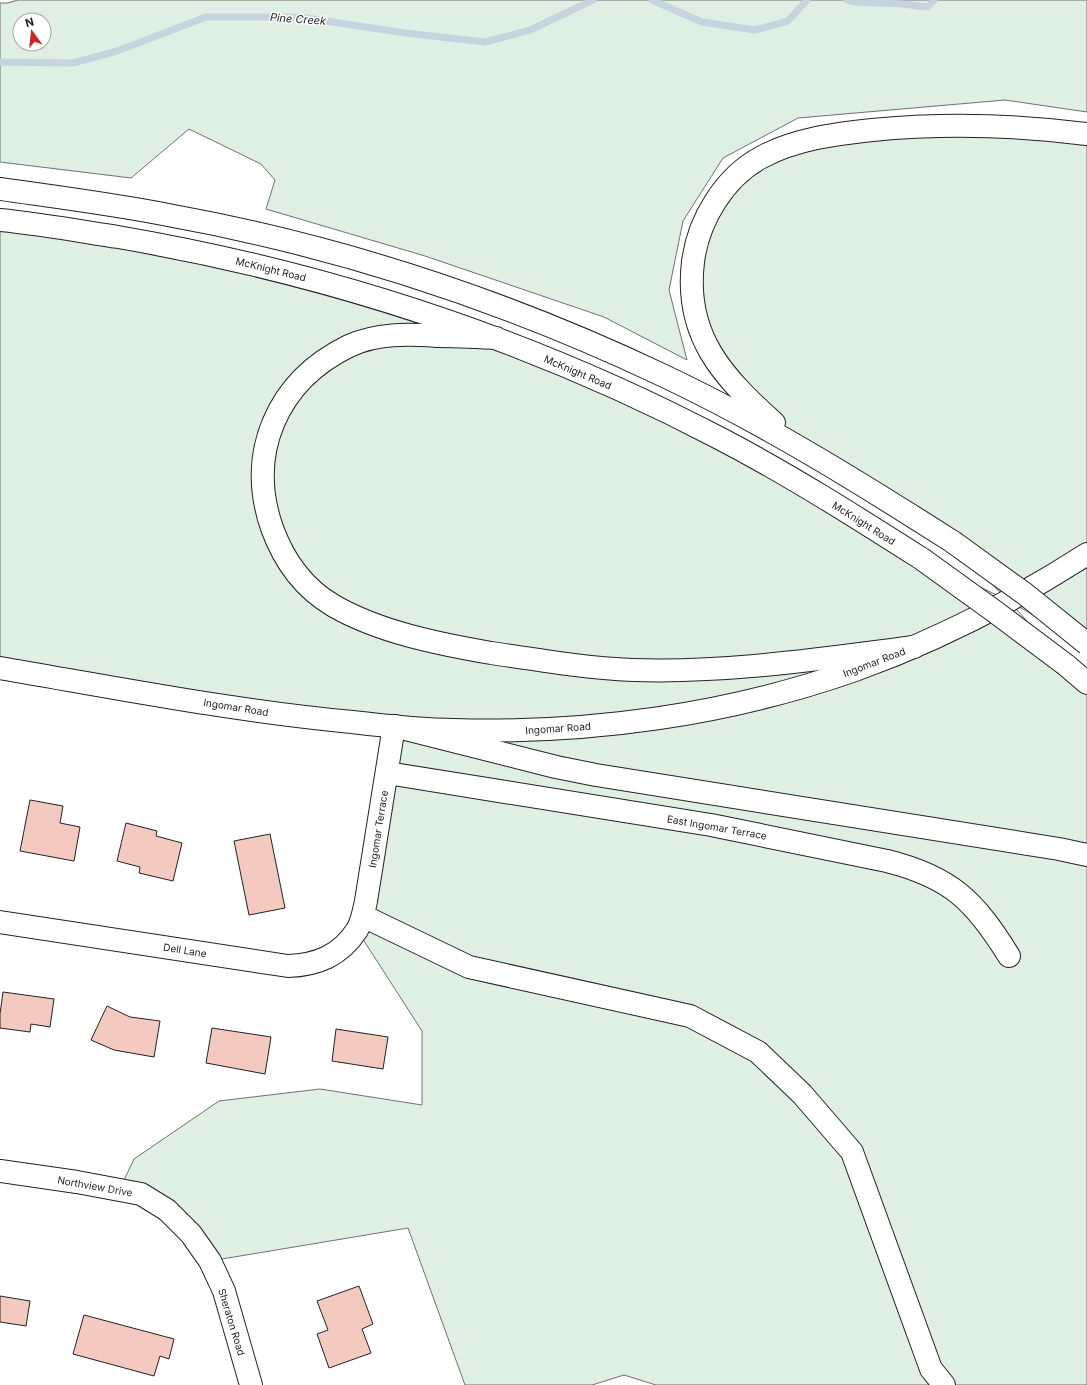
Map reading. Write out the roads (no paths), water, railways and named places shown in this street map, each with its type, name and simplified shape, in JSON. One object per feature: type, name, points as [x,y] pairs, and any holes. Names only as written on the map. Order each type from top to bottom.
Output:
[{"type":"main road","points":[[800,447],[746,398],[729,379],[706,345],[698,327],[692,291],[694,251],[700,231],[719,196],[731,181],[760,158],[778,149],[817,138],[853,132],[933,126],[972,126],[1016,127],[1087,134]]},
{"type":"main road","points":[[0,189],[84,200],[162,214],[249,232],[340,255],[423,280],[507,309],[595,345],[670,379],[736,412],[800,447],[877,493],[953,542],[1025,594],[1087,644]]},
{"type":"main road","name":"McKnight Road","points":[[0,220],[79,230],[164,245],[249,263],[332,285],[413,309],[496,338],[576,370],[650,403],[722,439],[854,516],[922,559],[1066,665],[1087,684]]},
{"type":"main road","points":[[496,338],[408,334],[388,335],[368,339],[351,345],[332,355],[300,381],[287,396],[277,414],[269,436],[264,456],[262,478],[270,523],[277,543],[299,578],[313,592],[351,615],[408,635],[466,649],[580,666],[639,670],[743,668],[914,647]]},
{"type":"main road","name":"Ingomar Road","points":[[0,668],[250,710],[394,726],[451,730],[509,731],[627,723],[684,714],[741,702],[798,688],[855,670],[914,647],[965,623],[1051,577],[1087,554]]},
{"type":"main road","points":[[394,726],[556,767],[596,775],[1059,849],[1087,855]]},
{"type":"main road","name":"Ingomar Terrace","points":[[360,923],[394,726]]},
{"type":"main road","name":"East Ingomar Terrace","points":[[387,773],[711,824],[912,867],[933,876],[952,887],[966,899],[982,916],[1009,956]]},
{"type":"main road","name":"Dell Lane","points":[[0,922],[288,966],[304,965],[320,961],[334,954],[347,942],[360,923]]},
{"type":"main road","points":[[360,923],[469,967],[690,1016],[758,1052],[802,1094],[852,1152],[931,1369],[944,1385]]},
{"type":"main road","name":"Northview Drive","points":[[0,1172],[77,1182],[141,1194],[168,1210],[191,1234],[210,1261]]},
{"type":"main road","name":"Sheraton Road","points":[[210,1261],[224,1291],[251,1385]]},
{"type":"waterway","name":"Pine Creek","points":[[0,62],[73,63],[117,51],[206,17],[300,17],[405,33],[485,42],[530,30],[593,0]]},
{"type":"waterway","name":"Pine Creek","points":[[652,0],[702,22],[755,30],[788,21],[807,0]]},
{"type":"waterway","name":"Pine Creek","points":[[847,0],[854,2],[902,4],[928,7],[934,0]]}]
